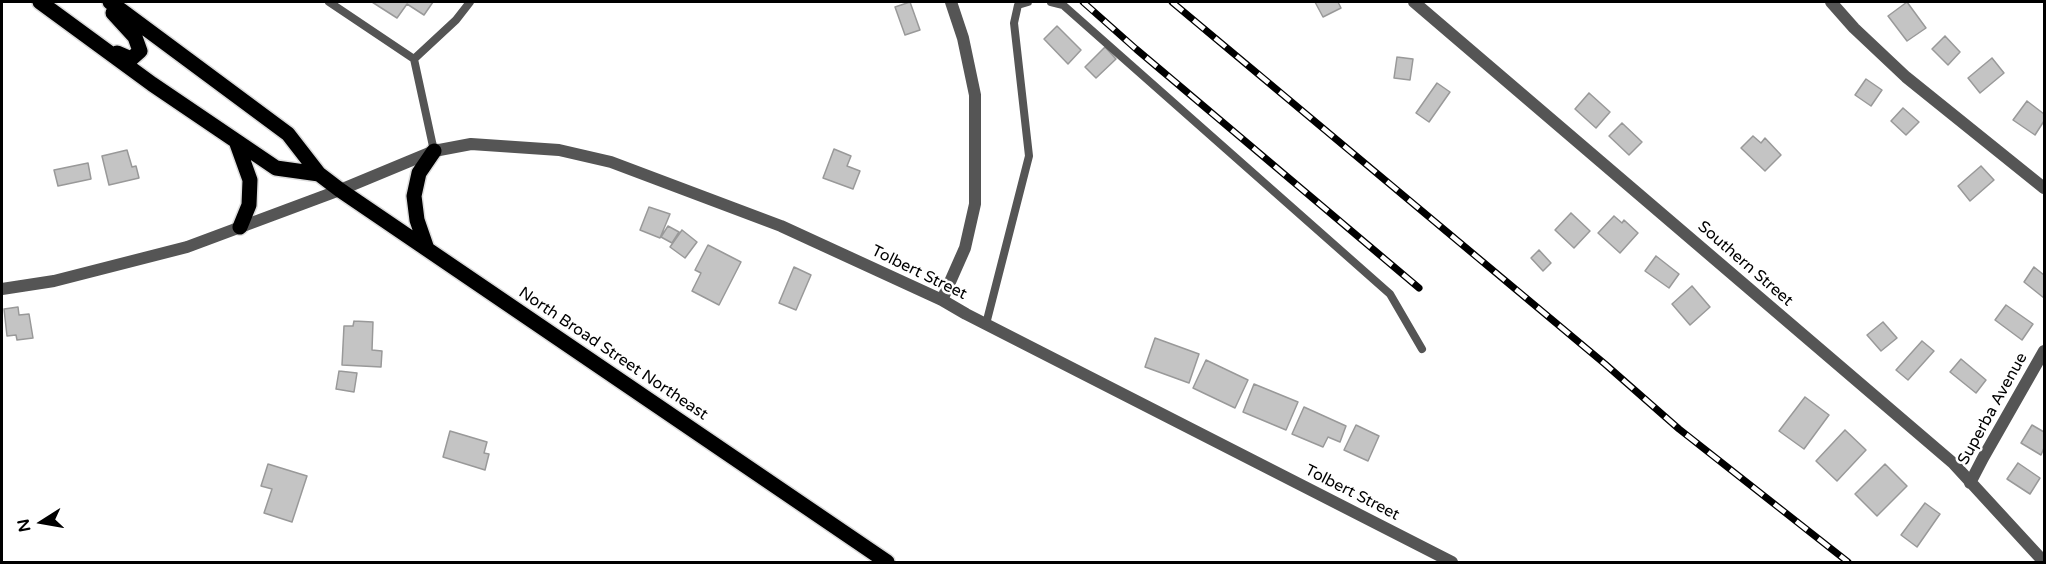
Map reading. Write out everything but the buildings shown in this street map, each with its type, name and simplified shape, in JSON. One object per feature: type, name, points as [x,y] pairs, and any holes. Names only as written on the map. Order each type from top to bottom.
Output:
[{"type":"main road","points":[[40,2],[152,84],[276,168],[320,174]]},
{"type":"main road","points":[[93,40],[131,59],[140,51],[135,37],[103,2]]},
{"type":"main road","name":"North Broad Street Northeast","points":[[110,2],[288,134],[320,174],[340,190],[887,562]]},
{"type":"main road","points":[[236,141],[250,180],[249,205],[240,227]]},
{"type":"main road","points":[[427,249],[417,220],[414,196],[419,173],[434,151]]},
{"type":"street","points":[[942,300],[964,248],[975,204],[975,95],[963,38],[951,2]]},
{"type":"street","name":"Southern Street","points":[[1414,2],[1953,463],[2044,562]]},
{"type":"street","points":[[1831,2],[1906,77],[2044,188]]},
{"type":"street","name":"Tolbert Street","points":[[2,288],[54,281],[187,247],[340,190],[434,151],[471,144],[559,150],[611,162],[781,226],[942,300],[1452,562]]},
{"type":"street","name":"Superba Avenue","points":[[1970,483],[2044,351]]},
{"type":"lane","points":[[329,2],[414,59],[434,151]]},
{"type":"lane","points":[[414,59],[456,20],[470,2]]},
{"type":"lane","points":[[986,324],[1029,156],[1014,23],[1018,5],[1028,2]]},
{"type":"lane","points":[[1051,2],[1063,5],[1390,294],[1422,349]]},
{"type":"railway","points":[[1083,2],[1419,288]]},
{"type":"railway","points":[[1172,2],[1605,364],[1679,429],[1848,562]]}]
